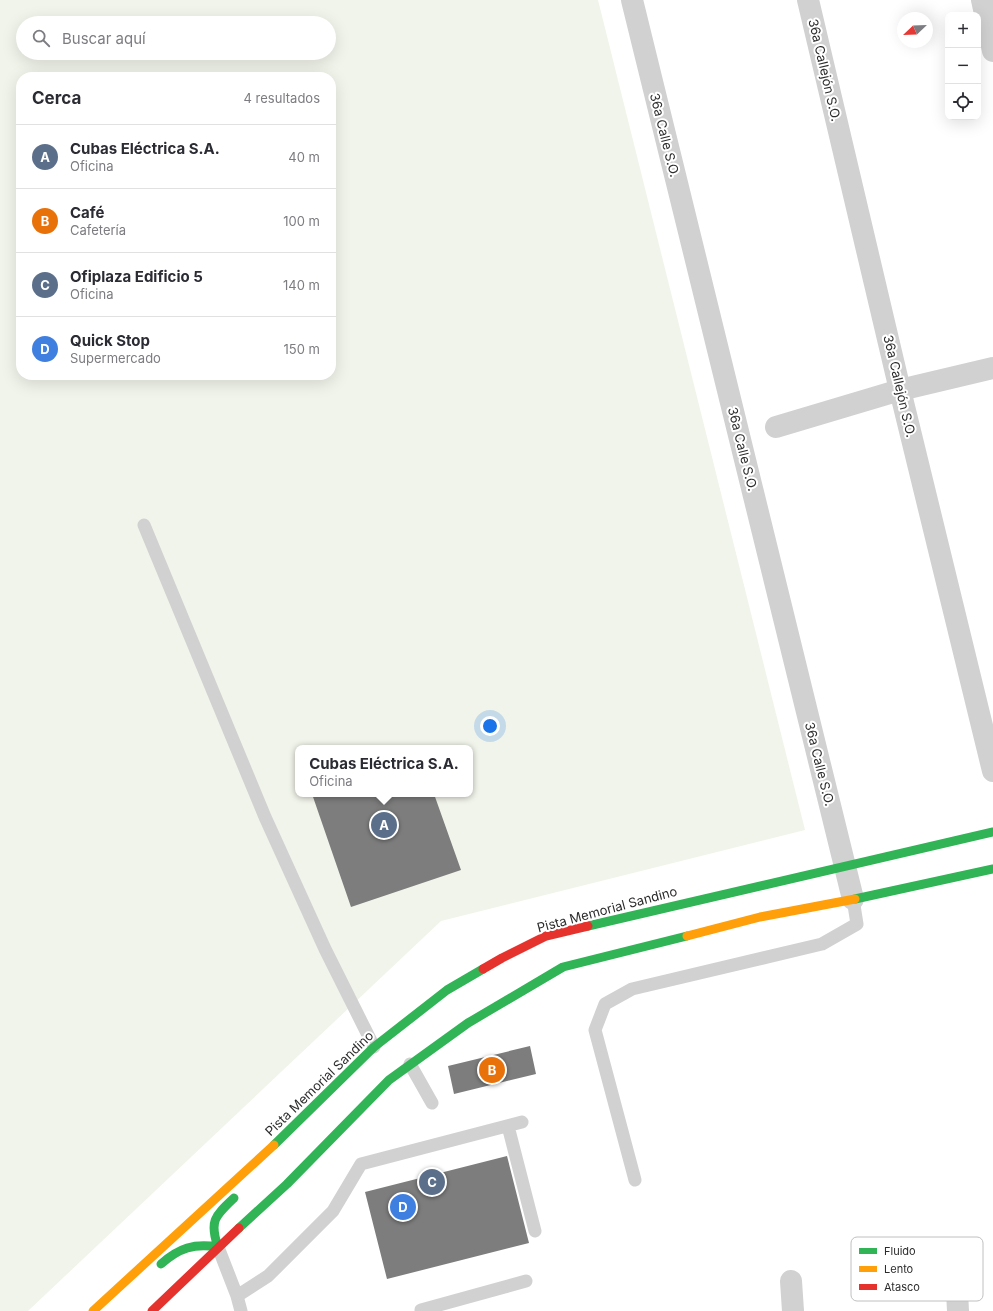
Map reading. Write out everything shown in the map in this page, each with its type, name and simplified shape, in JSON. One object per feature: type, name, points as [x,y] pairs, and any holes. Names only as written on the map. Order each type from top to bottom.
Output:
[{"type":"main road","name":"Pista Memorial Sandino","points":[[93,1311],[263,1155],[374,1047],[447,990],[502,958],[546,936],[626,916],[993,832]]},
{"type":"main road","points":[[152,1311],[218,1247],[287,1184],[389,1080],[468,1023],[562,967],[760,917],[993,869]]},
{"type":"main road","points":[[257,1175],[263,1155]]},
{"type":"main road","points":[[218,1247],[213,1229],[215,1218],[241,1191]]},
{"type":"main road","points":[[156,1268],[172,1254],[185,1248],[204,1245],[218,1247]]},
{"type":"main road","points":[[113,1293],[134,1285]]},
{"type":"street","name":"36a Calle S.O.","points":[[632,0],[853,899]]},
{"type":"street","name":"36a Callejón S.O.","points":[[808,0],[900,390],[993,771]]},
{"type":"street","points":[[982,0],[993,51]]},
{"type":"street","points":[[776,427],[900,390],[993,368]]},
{"type":"street","points":[[791,1282],[793,1311]]},
{"type":"street","points":[[958,1301],[958,1311]]},
{"type":"lane","points":[[144,525],[266,817],[325,949],[374,1047]]},
{"type":"lane","points":[[635,1180],[595,1030],[605,1004],[632,989],[822,944],[858,924],[853,899]]},
{"type":"lane","points":[[410,1064],[432,1104]]},
{"type":"lane","points":[[237,1296],[268,1276],[332,1211],[361,1164],[522,1122]]},
{"type":"lane","points":[[508,1126],[535,1231]]},
{"type":"lane","points":[[218,1247],[237,1296],[241,1311]]},
{"type":"lane","points":[[421,1311],[526,1281]]},
{"type":"shaded area","points":[[0,0],[598,0],[805,830],[441,921],[28,1311],[0,1311]]},
{"type":"building","points":[[313,797],[435,797],[461,870],[351,907]]},
{"type":"building","points":[[530,1046],[536,1074],[454,1094],[448,1066]]},
{"type":"building","points":[[507,1156],[529,1243],[387,1279],[365,1192]]},
{"type":"traffic: fast","points":[[588,926],[993,832]]},
{"type":"traffic: fast","points":[[855,899],[993,869]]},
{"type":"traffic: fast","points":[[239,1228],[287,1184],[389,1080],[468,1023],[563,967],[687,936]]},
{"type":"traffic: fast","points":[[274,1145],[374,1047],[447,990],[483,969]]},
{"type":"traffic: fast","points":[[218,1247],[215,1238],[214,1225],[218,1215],[234,1198]]},
{"type":"traffic: fast","points":[[161,1264],[174,1254],[187,1248],[194,1246],[218,1247]]},
{"type":"traffic: slow","points":[[687,936],[760,917],[855,899]]},
{"type":"traffic: slow","points":[[93,1311],[274,1145]]},
{"type":"traffic: jam","points":[[483,969],[546,936],[588,926]]},
{"type":"traffic: jam","points":[[152,1311],[239,1228]]},
{"type":"place","name":"Cubas Eléctrica S.A.","points":[[384,825]]},
{"type":"place","name":"Café","points":[[492,1070]]},
{"type":"place","name":"Ofiplaza Edificio 5","points":[[432,1182]]},
{"type":"place","name":"Quick Stop","points":[[403,1207]]}]
